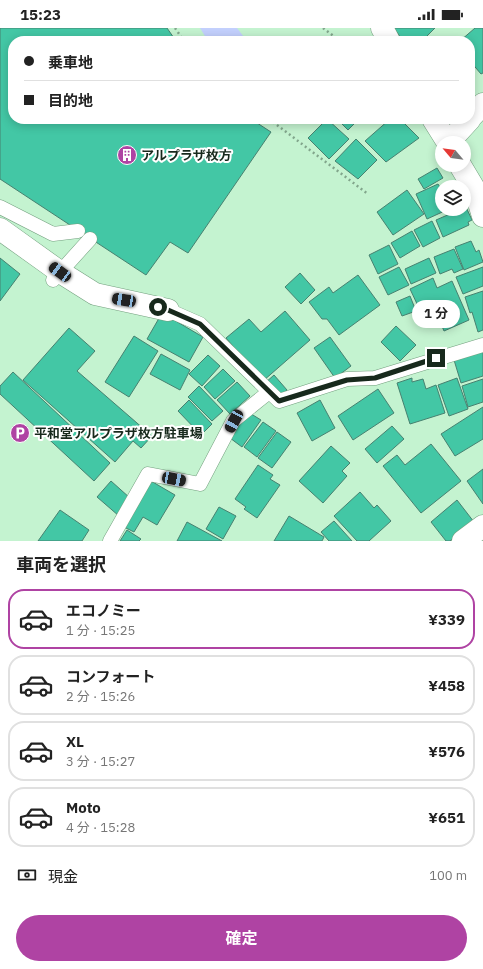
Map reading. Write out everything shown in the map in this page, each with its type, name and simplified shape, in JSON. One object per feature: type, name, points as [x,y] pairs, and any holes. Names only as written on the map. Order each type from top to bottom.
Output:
[{"type":"street","points":[[475,113],[483,104]]},
{"type":"street","points":[[436,124],[444,136]]},
{"type":"street","points":[[454,136],[465,124]]},
{"type":"street","points":[[464,172],[475,190],[483,216]]},
{"type":"street","points":[[0,229],[56,276],[95,294],[168,310]]},
{"type":"street","points":[[463,541],[483,526]]},
{"type":"lane","points":[[0,207],[53,234],[78,231]]},
{"type":"lane","points":[[56,276],[90,239]]},
{"type":"lane","points":[[168,310],[200,324],[279,401],[347,380],[375,378],[483,345]]},
{"type":"lane","points":[[110,541],[148,474],[200,484],[234,421],[269,392]]},
{"type":"path","points":[[323,28],[333,36]]},
{"type":"path","points":[[275,124],[368,194]]},
{"type":"shaded area","points":[[200,28],[237,28],[243,36],[205,36]]},
{"type":"building","name":"アルプラザ枚方","points":[[0,28],[167,28],[173,36],[8,36],[8,124],[259,124],[271,132],[188,253],[170,242],[146,275],[0,179]]},
{"type":"building","points":[[394,28],[435,28],[427,36],[400,36]]},
{"type":"building","points":[[475,28],[483,28],[483,73],[481,74],[475,67],[475,36],[466,36]]},
{"type":"building","points":[[322,124],[332,124],[349,139],[329,159],[308,138]]},
{"type":"building","points":[[342,124],[354,124],[348,130]]},
{"type":"building","points":[[384,124],[405,124],[419,138],[386,162],[365,141]]},
{"type":"building","points":[[356,139],[377,160],[358,179],[335,161]]},
{"type":"building","points":[[435,169],[435,172],[439,172],[443,178],[435,180],[435,183],[424,189],[418,179]]},
{"type":"building","points":[[435,185],[435,215],[427,219],[416,194]]},
{"type":"building","points":[[407,190],[424,214],[393,235],[377,212]]},
{"type":"building","points":[[445,216],[470,216],[472,220],[468,222],[469,225],[443,237],[436,220]]},
{"type":"building","points":[[432,221],[440,238],[423,247],[414,230]]},
{"type":"building","points":[[412,231],[420,246],[400,258],[391,243]]},
{"type":"building","points":[[471,241],[476,252],[479,250],[483,262],[464,270],[455,247]]},
{"type":"building","points":[[389,245],[398,264],[378,274],[369,255]]},
{"type":"building","points":[[454,249],[463,269],[454,273],[452,269],[440,274],[434,257]]},
{"type":"building","points":[[0,258],[20,274],[0,301]]},
{"type":"building","points":[[429,258],[436,273],[411,284],[405,269]]},
{"type":"building","points":[[399,267],[409,285],[388,295],[379,277]]},
{"type":"building","points":[[483,267],[483,286],[463,294],[456,277]]},
{"type":"building","points":[[300,273],[315,290],[301,304],[285,287]]},
{"type":"building","points":[[358,275],[380,305],[339,335],[327,319],[322,319],[309,302],[329,287],[333,293]]},
{"type":"building","points":[[433,278],[437,288],[452,281],[469,320],[444,331],[439,319],[427,325],[410,289]]},
{"type":"building","points":[[483,291],[483,330],[478,332],[472,312],[470,313],[465,297]]},
{"type":"building","points":[[410,296],[416,311],[402,316],[396,302]]},
{"type":"building","points":[[285,311],[310,340],[263,381],[226,338],[249,319],[261,332]]},
{"type":"building","points":[[162,313],[203,337],[189,362],[147,339]]},
{"type":"building","points":[[396,326],[416,345],[400,361],[381,342]]},
{"type":"building","points":[[69,328],[95,351],[77,371],[152,436],[141,448],[133,441],[115,462],[23,380]]},
{"type":"building","points":[[134,336],[158,351],[129,397],[105,382]]},
{"type":"building","points":[[330,337],[351,366],[335,378],[314,348]]},
{"type":"building","points":[[483,350],[483,376],[461,383],[454,360]]},
{"type":"building","points":[[161,354],[190,370],[180,390],[150,374]]},
{"type":"building","points":[[208,355],[220,366],[202,386],[189,374]]},
{"type":"building","points":[[223,369],[235,381],[215,399],[204,387]]},
{"type":"building","points":[[13,372],[110,463],[94,481],[0,394],[0,386]]},
{"type":"building","points":[[274,375],[287,390],[278,398],[265,383]]},
{"type":"building","points":[[412,378],[412,382],[423,379],[426,389],[436,385],[445,413],[410,424],[397,383]]},
{"type":"building","points":[[457,378],[468,409],[449,416],[438,385]]},
{"type":"building","points":[[483,379],[483,402],[468,407],[462,386]]},
{"type":"building","points":[[237,382],[250,396],[230,414],[217,400]]},
{"type":"building","points":[[199,386],[223,411],[212,421],[188,397]]},
{"type":"building","points":[[378,389],[394,413],[353,440],[338,416]]},
{"type":"building","points":[[189,400],[212,424],[201,435],[178,411]]},
{"type":"building","points":[[320,400],[335,428],[312,441],[297,413]]},
{"type":"building","points":[[483,407],[483,439],[455,456],[441,434]]},
{"type":"building","points":[[248,412],[261,420],[242,447],[230,438]]},
{"type":"building","points":[[263,422],[276,431],[257,457],[244,447]]},
{"type":"building","points":[[392,426],[404,439],[377,463],[365,449]]},
{"type":"building","points":[[277,432],[291,442],[272,468],[258,458]]},
{"type":"building","points":[[431,444],[461,481],[421,513],[383,466],[397,455],[405,465]]},
{"type":"building","points":[[331,446],[350,463],[342,471],[347,476],[323,503],[299,481]]},
{"type":"building","points":[[258,465],[273,475],[270,479],[280,485],[257,518],[244,509],[246,507],[235,499]]},
{"type":"building","points":[[483,469],[483,504],[467,481]]},
{"type":"building","points":[[111,481],[130,498],[119,516],[97,497]]},
{"type":"building","points":[[151,481],[175,495],[157,525],[143,517],[134,532],[124,527]]},
{"type":"building","points":[[360,492],[374,508],[377,505],[391,521],[369,541],[357,541],[334,516]]},
{"type":"building","points":[[457,500],[474,522],[450,541],[446,541],[431,522]]},
{"type":"building","points":[[219,507],[236,516],[223,539],[206,529]]},
{"type":"building","points":[[60,510],[89,530],[82,541],[38,541]]},
{"type":"building","points":[[289,516],[324,537],[322,541],[274,541]]},
{"type":"building","points":[[334,521],[352,541],[329,541],[321,532]]},
{"type":"building","points":[[187,522],[222,541],[177,541]]},
{"type":"building","points":[[127,530],[141,539],[139,541],[120,541]]},
{"type":"place","name":"アルプラザ枚方","points":[[127,155]]},
{"type":"place","name":"平和堂アルプラザ枚方駐車場","points":[[20,433]]},
{"type":"route","points":[[158,307],[200,324],[279,401],[347,380],[375,378],[436,358]]}]
